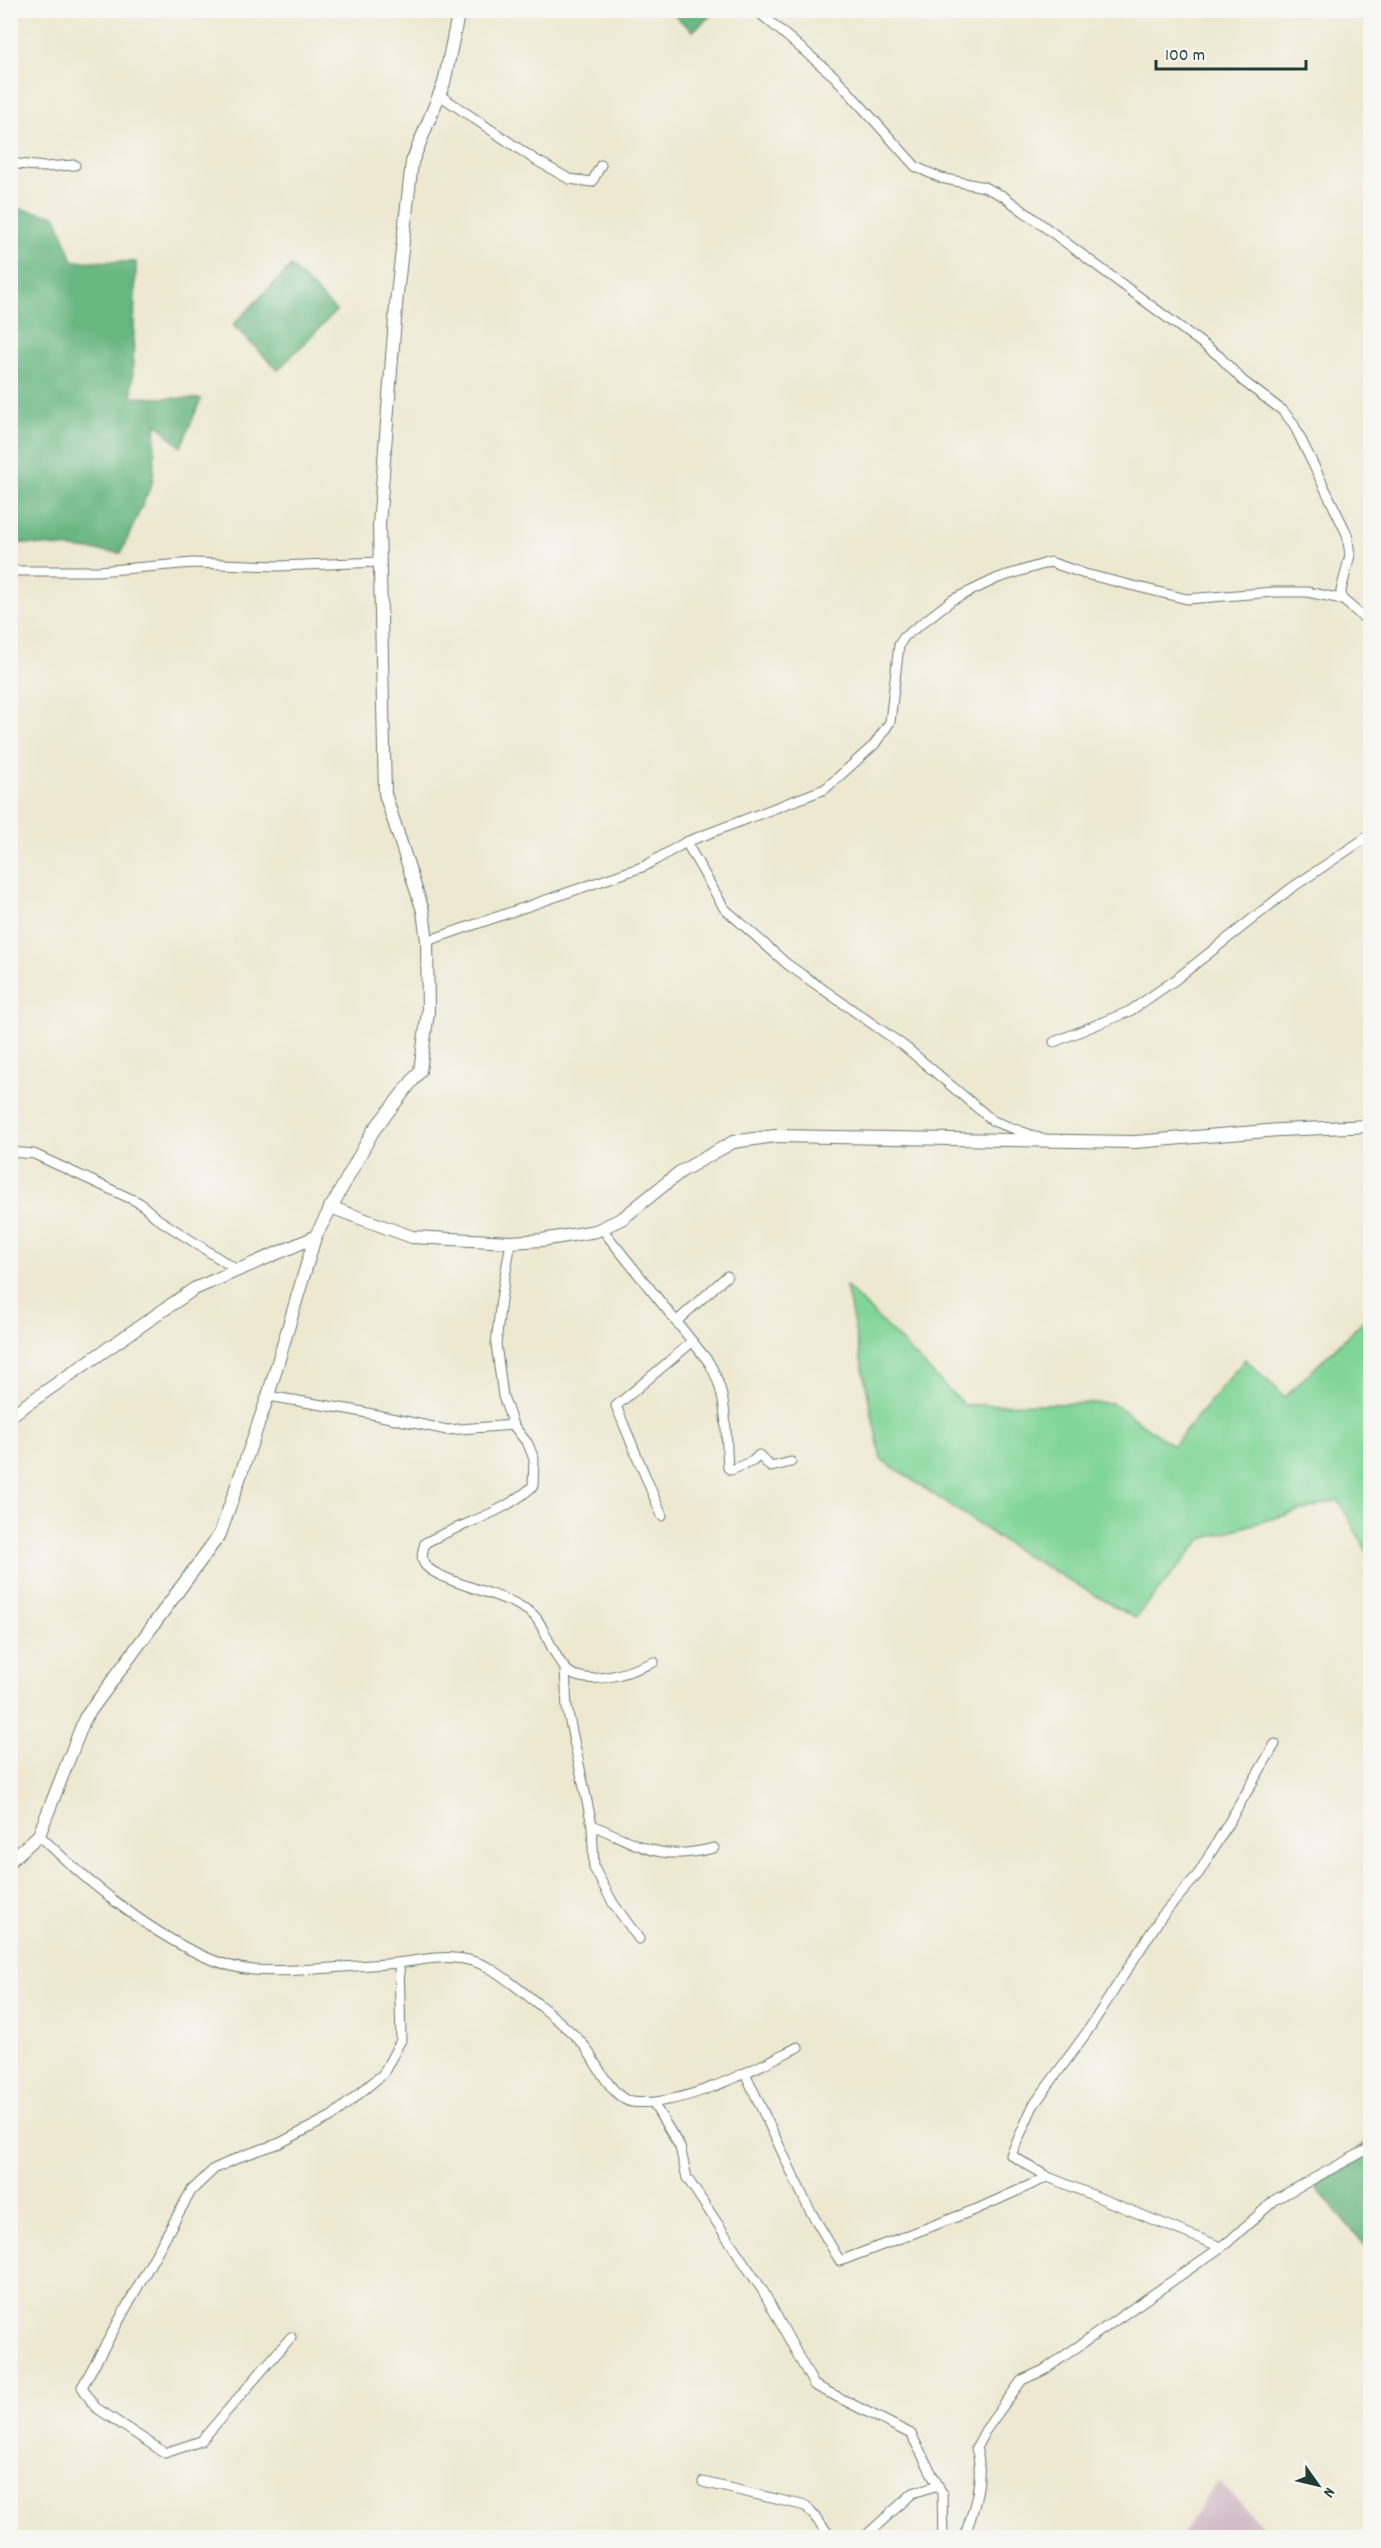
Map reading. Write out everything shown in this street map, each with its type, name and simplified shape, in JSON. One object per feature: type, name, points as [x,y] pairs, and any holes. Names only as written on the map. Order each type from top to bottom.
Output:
[{"type":"street","points":[[10,1861],[39,1835],[84,1718],[220,1534],[268,1396],[315,1237],[373,1131],[420,1071],[428,1012],[427,941],[423,911],[385,794],[379,525],[397,294],[412,162],[444,83],[459,10]]},
{"type":"street","points":[[756,10],[835,77],[916,167],[941,178],[984,187],[1003,196],[1219,356],[1243,381],[1283,411],[1293,423],[1322,478],[1347,534],[1350,555],[1341,591],[1342,599]]},
{"type":"street","points":[[438,94],[534,159],[569,179],[592,182],[601,165]]},
{"type":"street","points":[[10,163],[44,167],[75,165]]},
{"type":"street","points":[[10,571],[98,571],[193,563],[279,566],[380,562]]},
{"type":"street","points":[[427,941],[645,866],[686,842],[825,789],[874,745],[890,722],[899,645],[904,637],[952,600],[998,578],[1050,562],[1085,574],[1187,599],[1274,592],[1308,592],[1342,599],[1371,623]]},
{"type":"street","points":[[1053,1042],[1130,1011],[1175,980],[1290,889],[1371,836]]},
{"type":"street","points":[[686,842],[724,908],[788,964],[903,1046],[993,1121],[1050,1142]]},
{"type":"street","points":[[330,1207],[412,1237],[511,1242],[542,1240],[602,1228],[623,1218],[680,1172],[733,1142],[775,1136],[973,1137],[1050,1142],[1135,1142],[1279,1130],[1371,1126]]},
{"type":"street","points":[[10,1152],[34,1154],[140,1203],[168,1225],[237,1270]]},
{"type":"street","points":[[602,1228],[693,1342],[719,1380],[724,1401],[728,1468],[731,1470],[753,1461],[759,1455],[771,1467],[791,1462]]},
{"type":"street","points":[[10,1416],[194,1289],[283,1253],[315,1237]]},
{"type":"street","points":[[511,1242],[496,1344],[503,1396],[513,1425],[528,1444],[534,1459],[533,1486],[520,1498],[495,1513],[444,1532],[425,1543],[422,1556],[426,1565],[438,1573],[518,1604],[536,1617],[566,1670],[575,1676],[592,1678],[621,1675],[654,1662]]},
{"type":"street","points":[[676,1322],[727,1276]]},
{"type":"street","points":[[662,1516],[616,1406],[693,1342]]},
{"type":"street","points":[[268,1396],[353,1410],[447,1430],[513,1425]]},
{"type":"street","points":[[566,1670],[567,1708],[592,1825],[594,1868],[614,1904],[639,1939]]},
{"type":"street","points":[[1221,2247],[1048,2177],[1011,2155],[1033,2106],[1087,2032],[1161,1917],[1199,1873],[1275,1744]]},
{"type":"street","points":[[592,1825],[669,1855],[688,1854],[714,1848]]},
{"type":"street","points":[[39,1835],[84,1879],[143,1921],[205,1958],[254,1970],[399,1963],[442,1955],[487,1966],[512,1984],[584,2045],[611,2087],[628,2102],[653,2103],[727,2082],[798,2047]]},
{"type":"street","points":[[291,2337],[201,2441],[165,2453],[95,2407],[82,2387],[191,2192],[214,2169],[242,2156],[280,2143],[332,2116],[383,2074],[401,2040],[399,1963]]},
{"type":"street","points":[[745,2073],[808,2207],[840,2261],[977,2209],[1048,2177]]},
{"type":"street","points":[[653,2103],[680,2147],[687,2178],[763,2291],[814,2385],[911,2434],[942,2493],[943,2538]]},
{"type":"street","points":[[964,2538],[974,2505],[979,2473],[980,2462],[976,2448],[985,2431],[1022,2380],[1044,2370],[1221,2247],[1276,2199],[1371,2148]]},
{"type":"street","points":[[703,2482],[806,2506],[832,2538]]},
{"type":"street","points":[[863,2538],[913,2493],[938,2485]]},
{"type":"shaded area","points":[[1217,2481],[1275,2537],[1181,2537]]},
{"type":"green space","points":[[669,11],[716,11],[693,31]]},
{"type":"green space","points":[[11,207],[56,216],[73,261],[136,262],[132,397],[201,399],[181,447],[156,423],[153,481],[121,553],[11,542]]},
{"type":"green space","points":[[291,266],[336,311],[278,370],[233,325]]},
{"type":"green space","points":[[846,1286],[964,1405],[1113,1403],[1173,1446],[1245,1359],[1285,1397],[1370,1314],[1370,1557],[1338,1500],[1202,1539],[1135,1618],[1015,1549],[881,1459]]},
{"type":"green space","points":[[1370,2139],[1370,2251],[1314,2185]]}]
